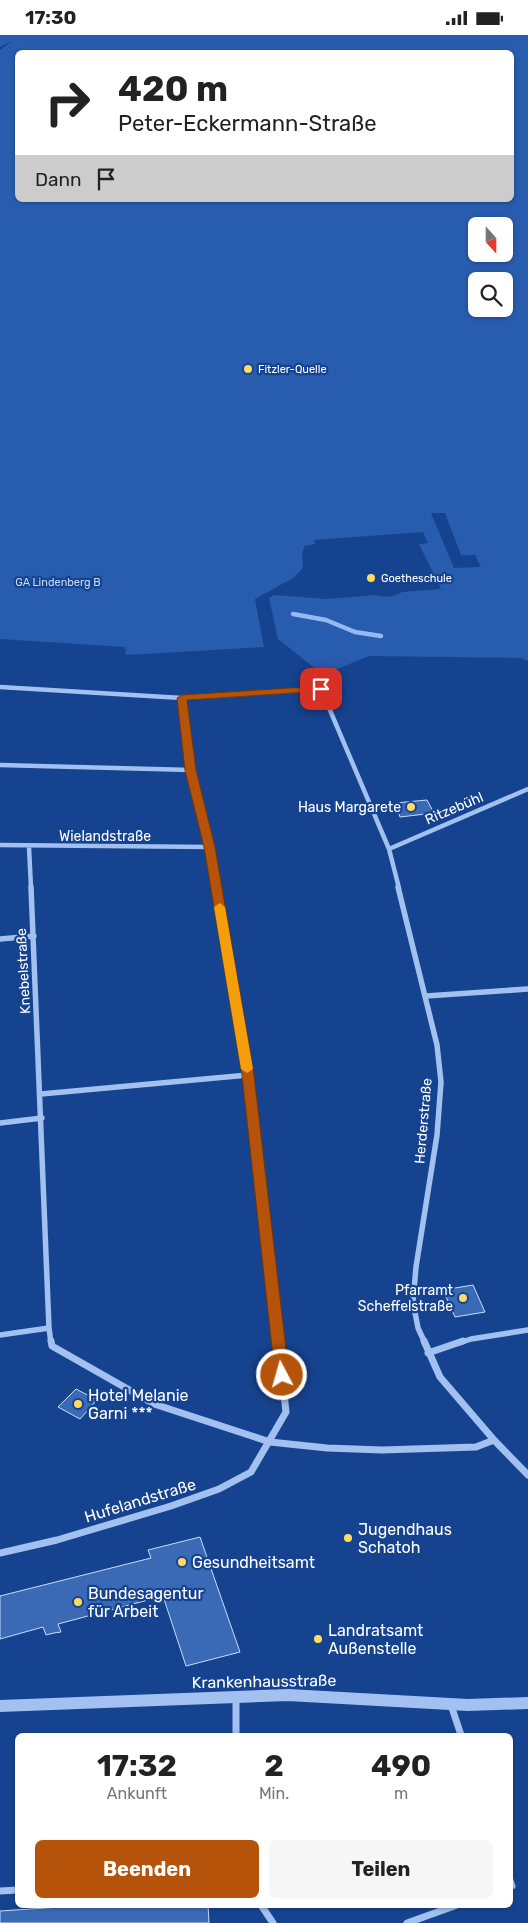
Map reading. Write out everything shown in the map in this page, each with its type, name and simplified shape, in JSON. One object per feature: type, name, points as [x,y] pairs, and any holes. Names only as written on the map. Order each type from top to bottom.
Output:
[{"type":"street","points":[[0,687],[182,698]]},
{"type":"street","name":"Herderstraße","points":[[182,698],[321,689],[389,849],[437,1045],[441,1082],[437,1135],[416,1267],[413,1302],[418,1328],[440,1377],[494,1440],[528,1475]]},
{"type":"street","name":"Hufelandstraße","points":[[0,1553],[57,1540],[170,1506],[219,1489],[250,1472],[270,1442],[286,1412],[248,1075],[210,847],[190,770],[182,698]]},
{"type":"street","points":[[0,765],[190,770]]},
{"type":"street","name":"Ritzebühl","points":[[389,849],[528,789]]},
{"type":"street","name":"Wielandstraße","points":[[0,845],[29,847],[210,847]]},
{"type":"street","name":"Knebelstraße","points":[[29,847],[42,1117],[49,1328]]},
{"type":"street","points":[[0,939],[34,936]]},
{"type":"street","points":[[426,996],[528,989]]},
{"type":"street","points":[[41,1095],[248,1075]]},
{"type":"street","points":[[0,1123],[42,1117]]},
{"type":"street","points":[[0,1335],[49,1328],[52,1346],[154,1404],[270,1442],[327,1448],[382,1450],[476,1447],[494,1440]]},
{"type":"street","points":[[428,1353],[471,1339],[528,1331]]},
{"type":"street","name":"Krankenhausstraße","points":[[0,1706],[335,1695],[451,1705],[528,1703]]},
{"type":"street","points":[[236,1697],[236,1733]]},
{"type":"street","points":[[451,1705],[461,1733]]},
{"type":"street","points":[[0,1891],[15,1890]]},
{"type":"street","points":[[262,1908],[273,1923]]},
{"type":"street","points":[[407,1923],[449,1908]]},
{"type":"green space","name":"GA Lindenberg B","points":[[0,35],[528,35],[528,661],[521,658],[369,656],[320,676],[312,666],[278,639],[269,598],[274,595],[326,599],[375,595],[389,597],[402,592],[441,589],[419,544],[428,543],[423,532],[314,540],[315,544],[305,546],[302,553],[303,568],[293,578],[255,599],[264,647],[126,655],[125,647],[0,639],[0,50],[12,41],[0,47]],"holes":[[[431,513],[445,513],[461,555],[475,555],[481,567],[454,568]]]},
{"type":"building","name":"Haus Margarete","points":[[427,800],[434,813],[400,817],[395,803]]},
{"type":"building","name":"Pfarramt Scheffelstraße","points":[[473,1285],[485,1312],[455,1317],[443,1290]]},
{"type":"building","name":"Hotel Melanie Garni ***","points":[[76,1389],[97,1400],[80,1419],[58,1407]]},
{"type":"building","points":[[200,1537],[240,1652],[186,1666],[163,1596],[58,1624],[61,1632],[46,1635],[43,1627],[0,1639],[0,1596],[151,1558],[148,1550]]},
{"type":"building","points":[[46,1908],[208,1908],[209,1923],[0,1923],[0,1911]]},
{"type":"waterway","points":[[293,614],[326,620],[355,632],[381,636]]},
{"type":"slow traffic","points":[[220,907],[247,1069]]},
{"type":"place","name":"Fitzler-Quelle","points":[[248,369]]},
{"type":"place","name":"Goetheschule","points":[[371,578]]},
{"type":"place","name":"Haus Margarete","points":[[411,807]]},
{"type":"place","name":"Pfarramt Scheffelstraße","points":[[463,1298]]},
{"type":"place","name":"Hotel Melanie Garni ***","points":[[78,1404]]},
{"type":"place","name":"Jugendhaus Schatoh","points":[[348,1538]]},
{"type":"place","name":"Gesundheitsamt","points":[[182,1562]]},
{"type":"place","name":"Bundesagentur für Arbeit","points":[[78,1602]]},
{"type":"place","name":"Landratsamt Außenstelle","points":[[318,1639]]},
{"type":"route","points":[[282,1375],[248,1075],[210,847],[190,770],[182,698],[321,689]]}]
